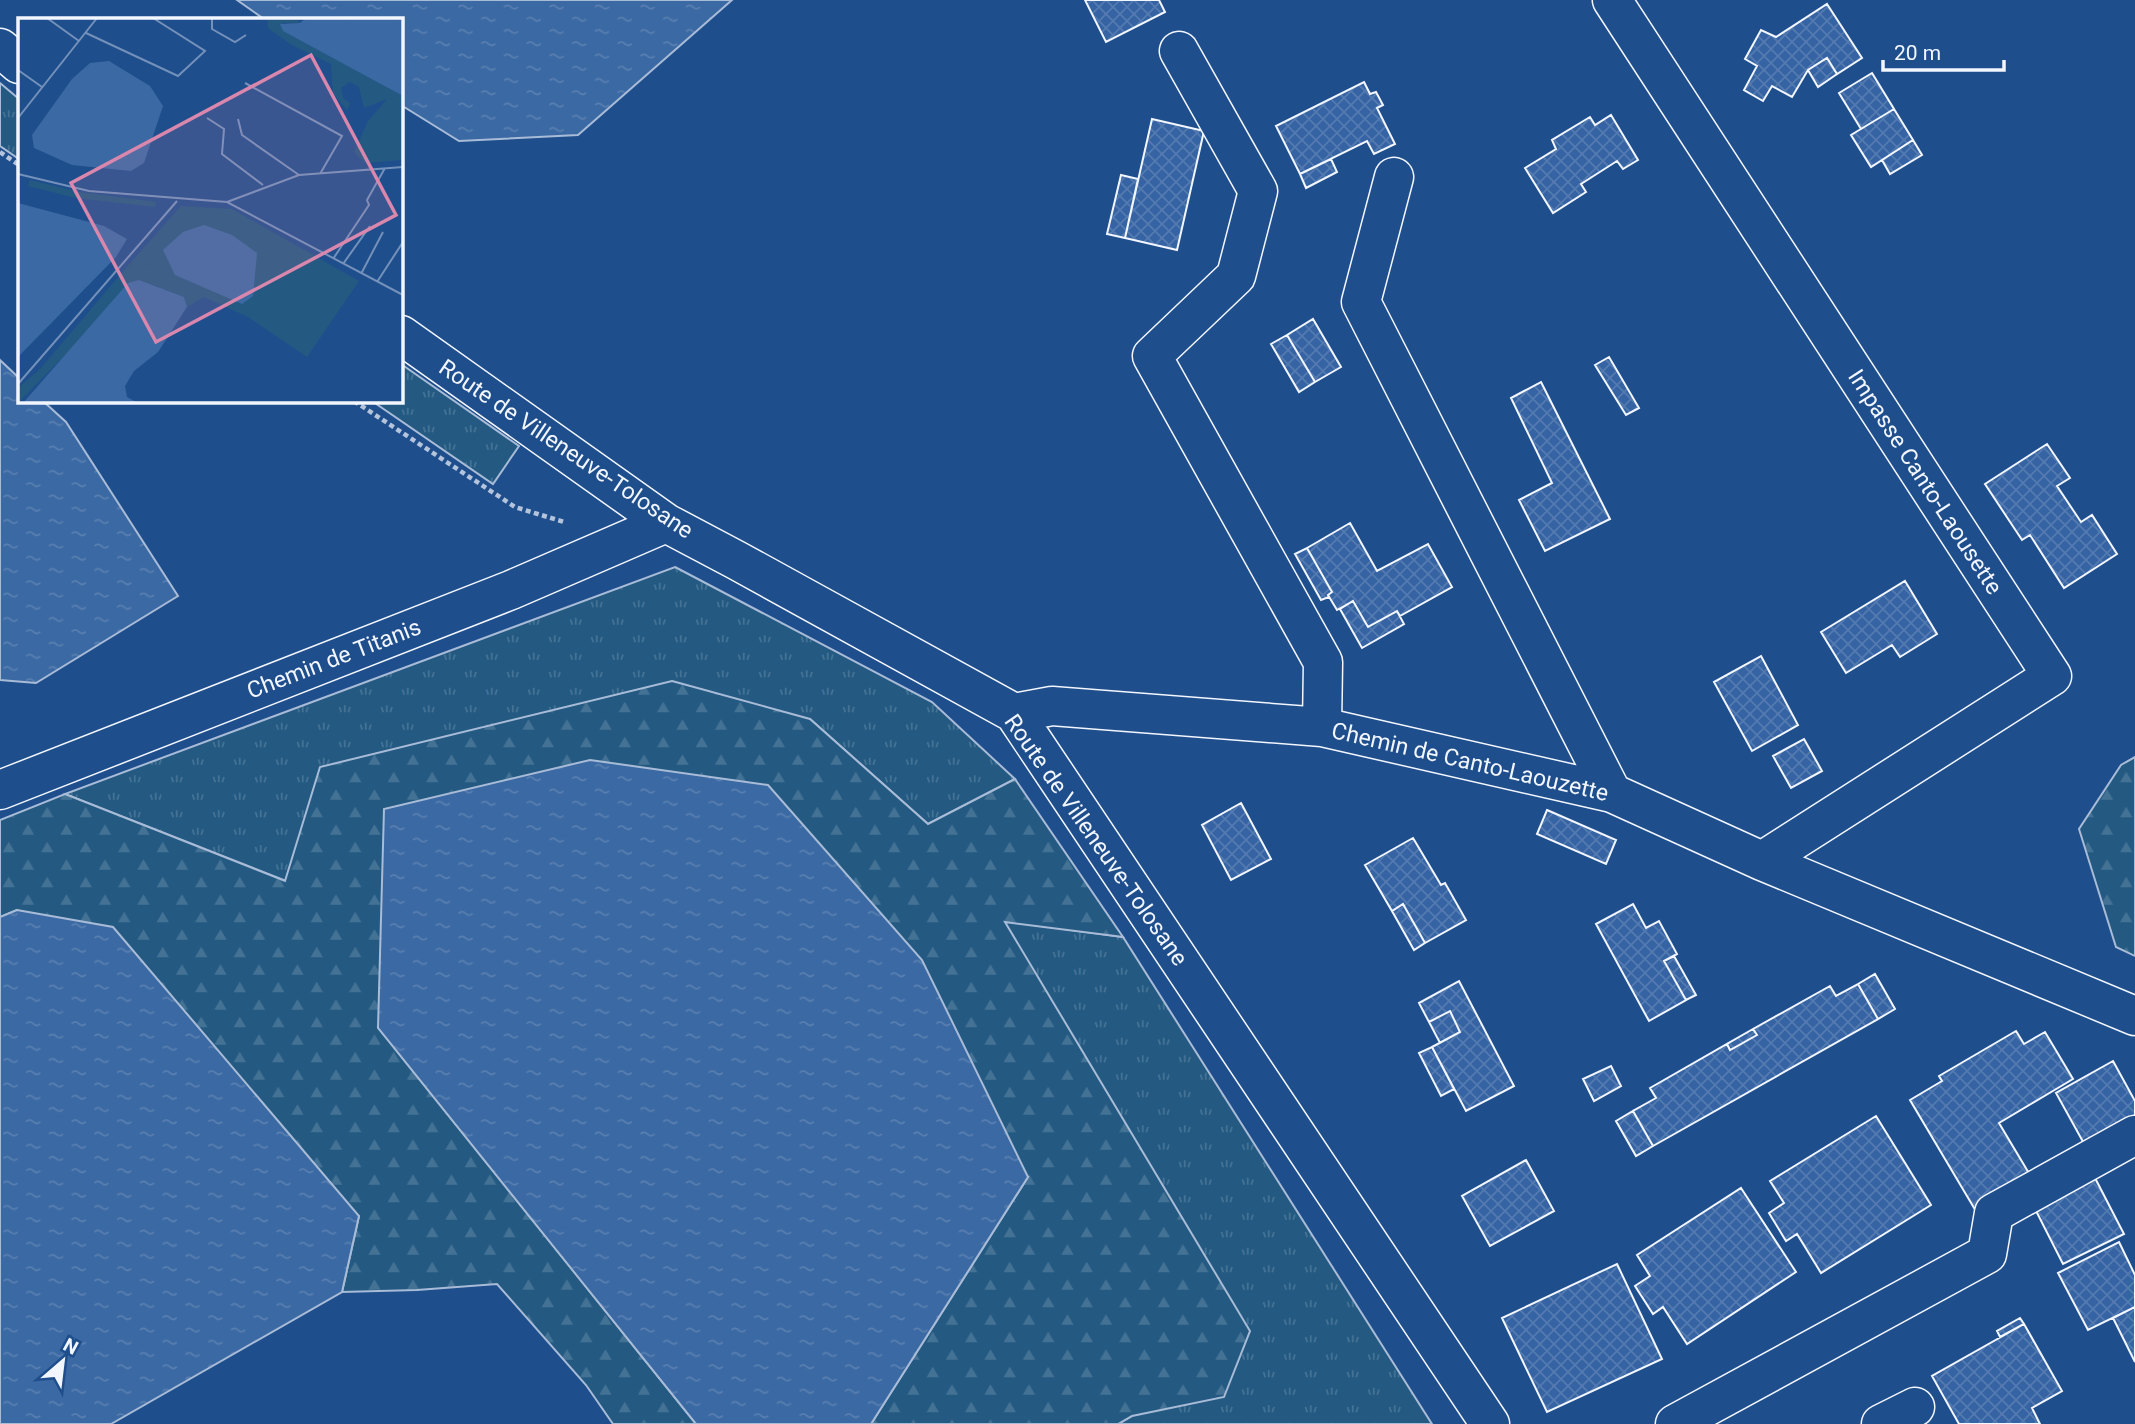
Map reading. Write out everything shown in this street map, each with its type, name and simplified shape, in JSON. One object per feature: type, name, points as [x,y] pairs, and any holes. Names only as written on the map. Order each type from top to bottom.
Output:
[{"type":"street","name":"Impasse Canto-Laousette","points":[[1612,0],[2052,677],[1762,861]]},
{"type":"street","points":[[0,48],[18,63]]},
{"type":"street","points":[[1179,51],[1258,191],[1236,276],[1152,356],[1322,662],[1322,727]]},
{"type":"street","points":[[1394,177],[1361,302],[1612,793]]},
{"type":"street","name":"Route de Villeneuve-Tolosane","points":[[402,336],[666,523],[1014,713],[1490,1424]]},
{"type":"street","name":"Chemin de Titanis","points":[[0,790],[511,590],[666,523]]},
{"type":"street","name":"Chemin de Canto-Laouzette","points":[[1014,713],[1052,706],[1322,727],[1612,793],[1762,861],[2135,1016]]},
{"type":"street","points":[[1675,1424],[1987,1254],[1994,1213],[2135,1135]]},
{"type":"street","points":[[1881,1424],[1914,1408]]},
{"type":"path","points":[[0,152],[18,164]]},
{"type":"path","points":[[356,402],[515,508],[580,526],[623,542]]},
{"type":"green space","points":[[0,83],[18,98],[18,158],[0,146]]},
{"type":"green space","points":[[402,365],[519,446],[493,484],[373,402],[402,402]]},
{"type":"green space","points":[[675,567],[932,702],[1015,779],[928,824],[810,719],[321,767],[286,881],[65,794]]},
{"type":"green space","points":[[672,681],[810,719],[928,824],[1015,779],[1123,937],[1005,922],[1250,1331],[1224,1397],[1132,1416],[1118,1424],[871,1424],[1028,1177],[379,1028],[696,1424],[613,1424],[586,1385],[497,1284],[342,1292],[359,1216],[17,910],[0,917],[0,820],[65,794],[285,881],[320,767]]},
{"type":"green space","points":[[2135,757],[2135,956],[2116,947],[2079,829],[2121,765]]},
{"type":"green space","points":[[1005,921],[1123,937],[1432,1424],[1118,1424],[1132,1416]]},
{"type":"water","points":[[237,0],[732,0],[578,135],[459,141],[402,106],[402,18],[263,18]]},
{"type":"water","points":[[0,360],[18,377],[18,402],[44,402],[66,422],[178,596],[36,683],[0,680]]},
{"type":"water","points":[[590,760],[768,785],[922,960],[1028,1177],[871,1424],[696,1424],[378,1028],[384,809]]},
{"type":"water","points":[[17,910],[113,927],[359,1216],[342,1292],[111,1424],[0,1424],[0,917]]},
{"type":"building","points":[[1085,0],[1159,0],[1165,12],[1106,42]]},
{"type":"building","points":[[1827,4],[1862,58],[1837,74],[1827,58],[1808,70],[1792,97],[1772,86],[1763,101],[1744,90],[1757,66],[1745,59],[1761,30],[1776,37]]},
{"type":"building","points":[[1827,58],[1837,74],[1818,87],[1808,70]]},
{"type":"building","points":[[1872,73],[1894,109],[1861,129],[1839,93]]},
{"type":"building","points":[[1364,82],[1370,94],[1376,92],[1383,105],[1377,108],[1395,144],[1374,154],[1367,141],[1300,174],[1276,126]]},
{"type":"building","points":[[1894,109],[1913,140],[1871,167],[1851,135]]},
{"type":"building","points":[[1611,115],[1638,160],[1623,169],[1617,161],[1581,184],[1586,192],[1553,213],[1525,168],[1556,149],[1552,140],[1590,117],[1595,125]]},
{"type":"building","points":[[1152,119],[1204,131],[1177,250],[1125,238]]},
{"type":"building","points":[[1913,140],[1922,155],[1890,174],[1882,160]]},
{"type":"building","points":[[1331,159],[1337,172],[1306,188],[1300,174]]},
{"type":"building","points":[[1121,175],[1138,179],[1125,238],[1107,234]]},
{"type":"building","points":[[1313,319],[1341,367],[1315,382],[1287,335]]},
{"type":"building","points":[[1287,335],[1315,382],[1299,392],[1271,344]]},
{"type":"building","points":[[1609,357],[1639,408],[1626,415],[1595,365]]},
{"type":"building","points":[[1541,382],[1610,519],[1545,551],[1519,500],[1552,483],[1511,398]]},
{"type":"building","points":[[2047,444],[2070,478],[2057,486],[2081,522],[2092,515],[2117,554],[2064,588],[2030,535],[2022,540],[1985,484]]},
{"type":"building","points":[[1350,523],[1377,571],[1428,544],[1452,587],[1400,616],[1397,611],[1368,627],[1353,601],[1337,610],[1328,595],[1332,592],[1307,548]]},
{"type":"building","points":[[1307,548],[1332,592],[1329,597],[1321,600],[1295,554]]},
{"type":"building","points":[[1905,581],[1937,634],[1900,657],[1892,645],[1846,673],[1821,632]]},
{"type":"building","points":[[1353,601],[1368,627],[1397,611],[1404,624],[1362,648],[1340,609]]},
{"type":"building","points":[[1761,656],[1798,725],[1752,751],[1714,682]]},
{"type":"building","points":[[1804,739],[1822,771],[1791,788],[1773,756]]},
{"type":"building","points":[[1241,803],[1271,859],[1231,880],[1202,825]]},
{"type":"building","points":[[1547,810],[1616,840],[1606,864],[1537,834]]},
{"type":"building","points":[[1413,838],[1441,885],[1445,883],[1466,920],[1425,943],[1403,904],[1392,911],[1365,865]]},
{"type":"building","points":[[1403,904],[1425,943],[1414,950],[1392,911]]},
{"type":"building","points":[[1633,904],[1646,928],[1659,921],[1677,954],[1664,961],[1686,1000],[1649,1021],[1596,924]]},
{"type":"building","points":[[1674,956],[1696,995],[1686,1000],[1664,961]]},
{"type":"building","points":[[1875,974],[1895,1009],[1878,1019],[1858,984]]},
{"type":"building","points":[[1459,981],[1514,1086],[1466,1111],[1432,1047],[1460,1032],[1450,1011],[1429,1022],[1419,1003]]},
{"type":"building","points":[[1858,984],[1878,1019],[1653,1146],[1633,1111],[1656,1098],[1650,1088],[1727,1044],[1730,1050],[1757,1035],[1753,1029],[1830,986],[1836,996]]},
{"type":"building","points":[[1450,1011],[1460,1032],[1440,1043],[1429,1022]]},
{"type":"building","points":[[1753,1029],[1757,1035],[1730,1050],[1727,1044]]},
{"type":"building","points":[[2016,1031],[2024,1044],[2045,1032],[2073,1079],[1999,1123],[2033,1180],[1977,1213],[1910,1100],[1942,1081],[1939,1076]]},
{"type":"building","points":[[1432,1047],[1454,1089],[1441,1096],[1419,1053]]},
{"type":"building","points":[[2113,1061],[2135,1101],[2135,1123],[2087,1149],[2056,1093]]},
{"type":"building","points":[[1611,1066],[1621,1086],[1594,1101],[1583,1079]]},
{"type":"building","points":[[1633,1111],[1653,1146],[1636,1156],[1616,1121]]},
{"type":"building","points":[[1876,1116],[1931,1205],[1821,1273],[1797,1234],[1786,1241],[1769,1213],[1784,1203],[1770,1181]]},
{"type":"building","points":[[1526,1160],[1554,1211],[1490,1246],[1462,1196]]},
{"type":"building","points":[[2094,1176],[2124,1234],[2063,1264],[2034,1207]]},
{"type":"building","points":[[1741,1188],[1796,1272],[1687,1344],[1663,1307],[1653,1314],[1635,1286],[1650,1276],[1637,1255]]},
{"type":"building","points":[[2119,1242],[2135,1275],[2135,1307],[2088,1330],[2058,1273]]},
{"type":"building","points":[[1617,1264],[1662,1359],[1547,1412],[1502,1318]]},
{"type":"building","points":[[2135,1307],[2135,1362],[2113,1318]]},
{"type":"building","points":[[2020,1318],[2024,1324],[2000,1337],[1997,1331]]},
{"type":"building","points":[[2024,1324],[2062,1391],[2032,1408],[2040,1424],[1959,1424],[1932,1376]]}]
